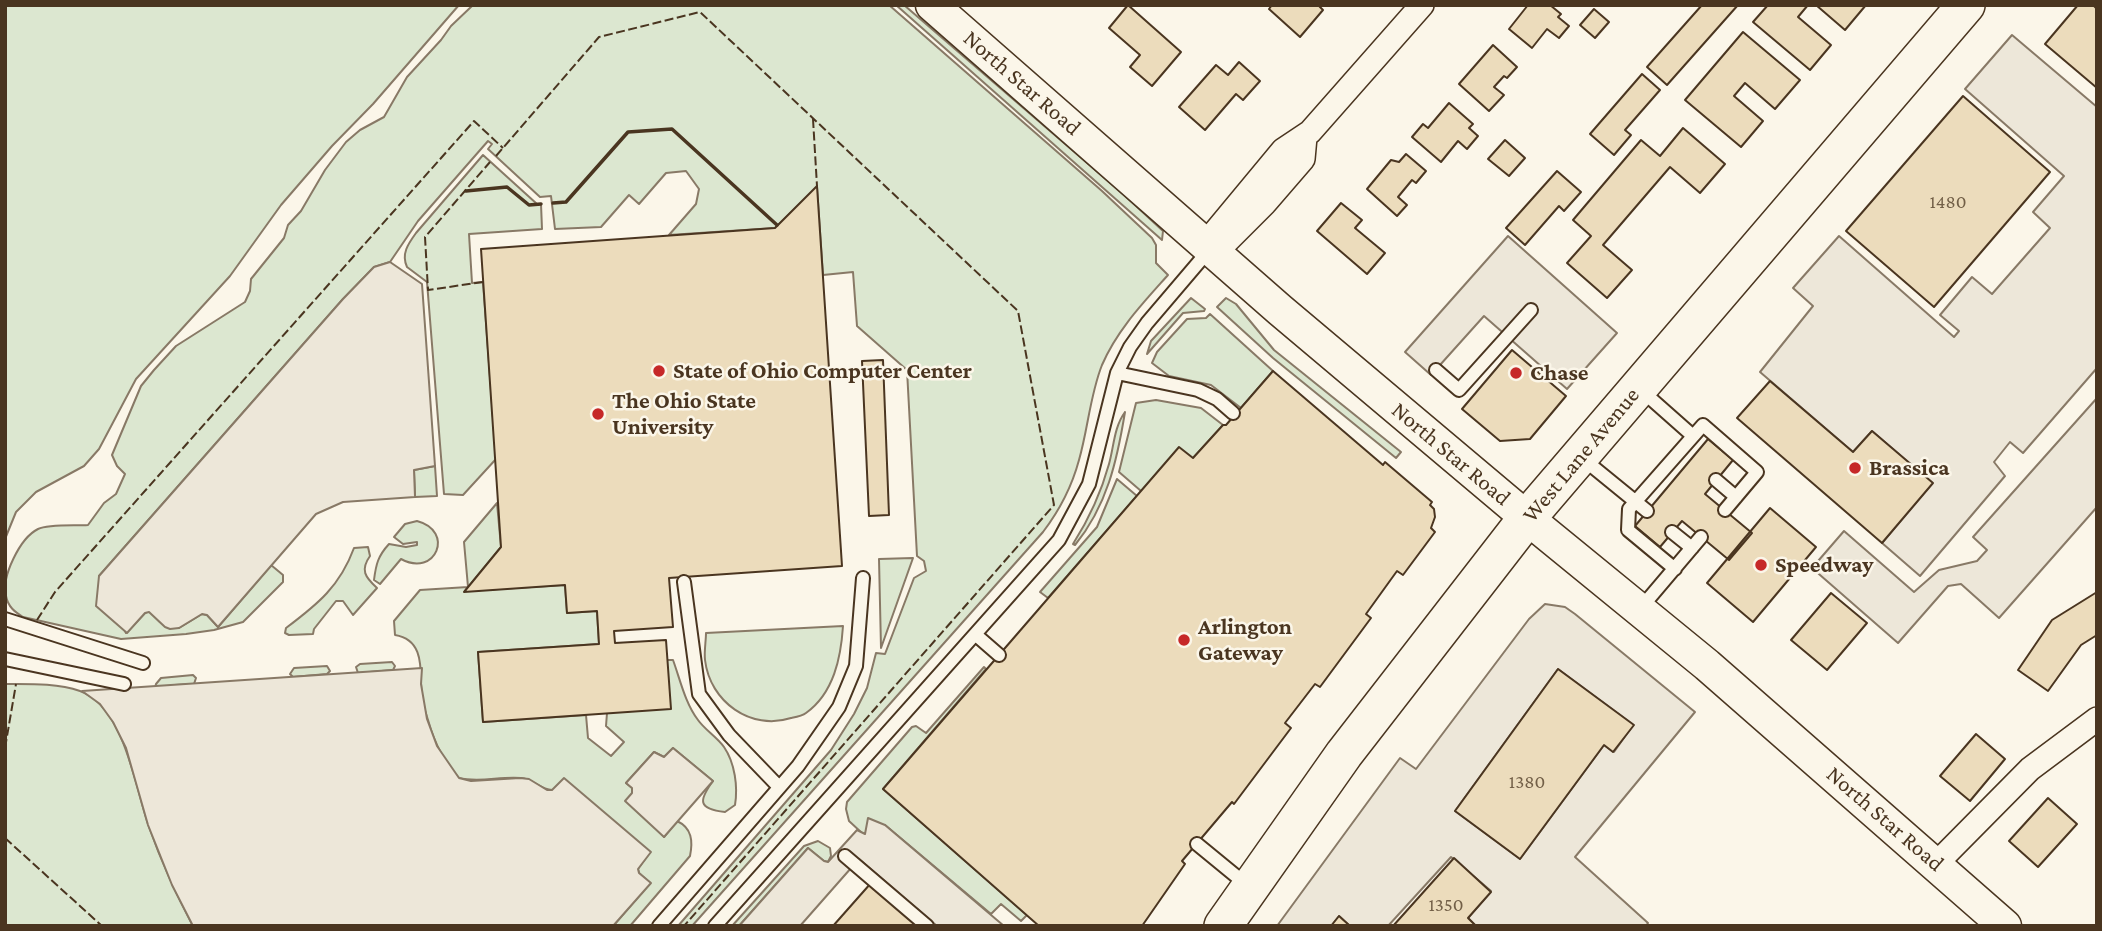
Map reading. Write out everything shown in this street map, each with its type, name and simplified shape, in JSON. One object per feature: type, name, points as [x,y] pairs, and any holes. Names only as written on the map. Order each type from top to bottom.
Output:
[{"type":"main road","name":"West Lane Avenue","points":[[1223,926],[1345,754],[1527,518],[1958,8]]},
{"type":"street","name":"North Star Road","points":[[932,5],[1294,323],[1640,609],[2005,926]]},
{"type":"street","points":[[1211,248],[1265,204],[1303,159],[1306,137],[1422,5]]},
{"type":"street","points":[[1936,864],[2030,769],[2097,719]]},
{"type":"lane","points":[[715,926],[1059,540],[1089,484],[1117,373],[1130,347],[1211,248]]},
{"type":"lane","points":[[1436,370],[1459,390],[1531,310]]},
{"type":"lane","points":[[1117,373],[1198,390],[1217,399],[1233,413]]},
{"type":"lane","points":[[1639,387],[1693,436]]},
{"type":"lane","points":[[1675,569],[1628,530],[1629,509],[1658,477],[1685,455],[1693,436],[1703,425],[1757,472],[1724,510]]},
{"type":"lane","points":[[1579,455],[1647,511]]},
{"type":"lane","points":[[1658,477],[1668,486]]},
{"type":"lane","points":[[1716,480],[1736,497]]},
{"type":"lane","points":[[1672,532],[1692,548]]},
{"type":"lane","points":[[1640,609],[1701,537]]},
{"type":"lane","points":[[659,926],[798,766],[839,707],[856,666],[863,578]]},
{"type":"lane","points":[[684,582],[699,694],[729,735],[779,787]]},
{"type":"lane","points":[[5,619],[143,663]]},
{"type":"lane","points":[[976,635],[999,655]]},
{"type":"lane","points":[[5,659],[124,684]]},
{"type":"lane","points":[[1197,844],[1250,887]]},
{"type":"lane","points":[[845,856],[927,926]]},
{"type":"green space","points":[[5,5],[459,5],[281,205],[230,276],[136,379],[99,449],[84,466],[36,492],[16,512],[5,539]]},
{"type":"green space","points":[[473,5],[889,5],[1152,238],[1156,245],[1156,263],[1168,275],[1131,317],[1108,352],[1095,388],[1073,479],[1060,507],[1043,532],[692,926],[678,926],[831,750],[867,688],[876,653],[885,654],[914,578],[926,571],[924,561],[917,556],[907,370],[857,326],[853,272],[823,275],[817,187],[775,228],[669,235],[696,204],[699,189],[686,171],[666,173],[639,204],[629,195],[601,227],[555,229],[551,196],[540,197],[488,149],[492,144],[488,141],[418,221],[390,262],[374,267],[343,299],[99,576],[126,633],[149,611],[160,622],[179,628],[202,614],[207,615],[218,627],[271,565],[283,575],[283,582],[243,622],[186,634],[121,639],[23,617],[10,606],[6,596],[6,579],[13,559],[31,534],[49,526],[88,525],[104,503],[116,494],[125,474],[112,455],[141,386],[176,346],[245,302],[251,279],[284,238],[288,225],[301,211],[325,170],[346,142],[360,130],[384,117],[407,77]]},
{"type":"green space","points":[[896,5],[904,5],[1122,193],[1163,231],[1162,240]]},
{"type":"green space","points":[[483,155],[537,204],[541,204],[542,229],[469,234],[472,283],[483,282],[496,459],[463,495],[444,494],[427,282],[407,267],[405,253],[416,233]]},
{"type":"green space","points":[[1191,298],[1205,309],[1204,311],[1183,313],[1147,354],[1151,341]]},
{"type":"green space","points":[[1226,298],[1236,304],[1274,350],[1401,452],[1396,458],[1273,358],[1217,307]]},
{"type":"green space","points":[[1210,314],[1273,371],[1241,408],[1211,385],[1169,376],[1152,363],[1157,352],[1187,319],[1206,318]]},
{"type":"green space","points":[[1156,400],[1201,408],[1223,425],[1193,458],[1141,491],[1119,472],[1136,403]]},
{"type":"green space","points":[[1125,412],[1103,499],[1075,545],[1073,544],[1102,485],[1116,430]]},
{"type":"green space","points":[[435,466],[437,496],[415,497],[414,470]]},
{"type":"green space","points":[[1117,479],[1137,496],[1048,598],[1040,592],[1097,527]]},
{"type":"green space","points":[[497,503],[501,547],[465,591],[565,585],[567,613],[597,611],[599,644],[478,652],[483,722],[586,715],[588,738],[611,756],[624,742],[606,726],[607,713],[667,660],[673,660],[693,713],[724,747],[733,768],[736,783],[735,805],[725,812],[705,806],[703,798],[713,781],[673,748],[664,757],[654,752],[626,783],[664,837],[677,821],[686,827],[691,845],[690,856],[630,926],[613,926],[650,883],[638,869],[650,852],[552,790],[529,780],[459,778],[444,759],[430,728],[423,701],[417,652],[410,641],[395,635],[394,621],[420,590],[468,587],[464,542]]},
{"type":"green space","points":[[417,521],[429,526],[435,534],[438,542],[436,551],[424,562],[413,563],[401,559],[380,584],[374,580],[382,552],[389,544],[406,547],[417,545],[417,542],[403,544],[394,537],[405,524]]},
{"type":"green space","points":[[368,547],[370,556],[365,565],[365,573],[377,588],[353,615],[343,601],[336,601],[313,634],[285,633],[286,628],[335,584],[354,548]]},
{"type":"green space","points":[[913,558],[881,648],[879,559]]},
{"type":"green space","points":[[843,626],[838,662],[829,685],[816,705],[801,716],[776,721],[748,716],[735,710],[724,700],[708,675],[705,657],[706,633]]},
{"type":"green space","points":[[392,662],[395,666],[393,670],[358,673],[356,667],[360,664]]},
{"type":"green space","points":[[327,666],[330,671],[327,674],[293,677],[290,674],[294,668]]},
{"type":"green space","points":[[984,667],[986,669],[883,789],[1027,915],[1021,921],[1001,904],[991,914],[885,825],[863,834],[849,821],[846,809],[847,802],[912,727],[916,726],[926,733]]},
{"type":"green space","points":[[193,675],[196,678],[194,684],[175,685],[154,692],[161,678]]},
{"type":"green space","points":[[5,684],[43,684],[71,688],[95,700],[108,714],[126,750],[159,852],[193,926],[5,926]]},
{"type":"green space","points":[[818,841],[830,848],[831,856],[828,862],[808,848],[739,926],[732,926],[804,846]]},
{"type":"shaded area","points":[[2012,35],[2097,107],[2097,368],[2023,453],[2010,442],[1994,462],[2005,476],[1920,576],[1882,543],[1932,483],[1872,431],[1853,452],[1760,372],[1813,306],[1793,288],[1839,236],[1954,337],[1959,331],[1940,315],[1972,277],[1992,294],[2050,228],[2033,212],[2064,176],[1965,89]]},
{"type":"shaded area","points":[[1508,236],[1617,333],[1567,389],[1484,316],[1431,375],[1405,352]]},
{"type":"shaded area","points":[[390,262],[422,284],[435,466],[414,470],[415,497],[343,502],[316,514],[218,627],[207,615],[202,614],[179,628],[170,629],[149,612],[127,633],[96,606],[99,576],[343,299],[374,267]]},
{"type":"shaded area","points":[[2097,398],[2097,507],[1999,618],[1961,584],[1948,586],[1898,643],[1812,568],[1844,531],[1914,592],[1939,570],[1977,561],[1987,550],[1973,537]]},
{"type":"shaded area","points":[[1545,604],[1565,607],[1695,712],[1575,857],[1648,923],[1646,926],[1476,926],[1468,918],[1491,891],[1451,857],[1388,926],[1350,926],[1339,916],[1331,926],[1277,926],[1400,758],[1416,769],[1529,619]],"holes":[[[1558,669],[1633,725],[1614,752],[1604,745],[1520,859],[1455,811]]]},
{"type":"shaded area","points":[[422,668],[421,684],[427,719],[437,746],[459,778],[471,781],[529,779],[547,790],[552,790],[564,778],[651,852],[638,869],[651,883],[613,926],[193,926],[172,885],[148,825],[126,748],[100,704],[82,691]]},
{"type":"shaded area","points":[[673,748],[713,781],[664,837],[625,801],[632,793],[632,788],[626,783],[654,752],[664,757]]},
{"type":"shaded area","points":[[868,818],[885,825],[1004,926],[937,926],[859,859],[800,926],[739,926],[808,848],[828,862],[857,830],[865,834]]},
{"type":"building","points":[[1128,5],[1181,52],[1152,86],[1130,67],[1140,55],[1109,28]]},
{"type":"building","points":[[1272,5],[1318,5],[1323,10],[1300,37],[1269,9]]},
{"type":"building","points":[[1528,5],[1550,5],[1561,14],[1558,17],[1569,26],[1559,38],[1547,29],[1532,48],[1509,29]]},
{"type":"building","points":[[1702,5],[1738,5],[1667,85],[1647,67]]},
{"type":"building","points":[[1768,5],[1808,5],[1798,17],[1831,45],[1810,70],[1753,22]]},
{"type":"building","points":[[1816,5],[1866,5],[1845,30]]},
{"type":"building","points":[[2078,5],[2093,5],[2097,9],[2097,88],[2045,44]]},
{"type":"building","points":[[1594,9],[1609,22],[1595,38],[1580,25]]},
{"type":"building","points":[[1743,32],[1800,80],[1775,109],[1745,83],[1734,96],[1763,121],[1741,147],[1685,100]]},
{"type":"building","points":[[1493,45],[1517,67],[1494,87],[1504,95],[1489,111],[1459,84]]},
{"type":"building","points":[[1239,62],[1260,81],[1243,100],[1236,94],[1205,130],[1179,107],[1216,65],[1228,75]]},
{"type":"building","points":[[1642,74],[1660,90],[1625,130],[1631,135],[1614,155],[1590,134]]},
{"type":"building","points":[[1963,96],[2050,172],[1934,307],[1846,231]]},
{"type":"building","points":[[1449,103],[1473,124],[1469,128],[1478,136],[1467,149],[1458,141],[1441,162],[1412,137],[1423,124],[1428,128]]},
{"type":"building","points":[[1683,128],[1725,164],[1700,193],[1670,167],[1603,245],[1632,270],[1607,298],[1567,263],[1591,236],[1573,220],[1641,140],[1660,156]]},
{"type":"building","points":[[1505,140],[1525,158],[1509,176],[1488,159]]},
{"type":"building","points":[[1406,154],[1426,171],[1416,183],[1412,180],[1398,197],[1407,205],[1397,216],[1367,189],[1391,160],[1399,162]]},
{"type":"building","points":[[1557,171],[1581,192],[1564,211],[1559,206],[1525,245],[1506,228]]},
{"type":"building","name":"State of Ohio Computer Center","points":[[817,186],[842,566],[669,578],[673,627],[614,631],[615,643],[666,640],[671,709],[483,722],[478,652],[599,644],[597,611],[567,613],[565,585],[464,592],[501,547],[481,249],[775,228]]},
{"type":"building","points":[[1341,203],[1362,220],[1355,228],[1385,253],[1367,274],[1317,231]]},
{"type":"building","name":"Chase","points":[[1512,350],[1566,396],[1530,439],[1500,441],[1462,409]]},
{"type":"building","points":[[883,360],[889,515],[869,516],[862,361]]},
{"type":"building","name":"Arlington Gateway","points":[[1273,371],[1383,465],[1385,462],[1432,502],[1430,505],[1434,509],[1435,517],[1431,528],[1435,532],[1403,575],[1397,571],[1366,614],[1371,618],[1320,687],[1315,684],[1285,723],[1291,728],[1234,804],[1232,802],[1182,861],[1185,864],[1142,926],[1039,926],[883,789],[1179,447],[1193,458]]},
{"type":"building","name":"Brassica","points":[[1770,381],[1853,452],[1872,431],[1933,483],[1882,543],[1737,418]]},
{"type":"building","points":[[1708,439],[1733,460],[1705,494],[1752,533],[1729,560],[1682,521],[1660,547],[1635,526]]},
{"type":"building","name":"Speedway","points":[[1770,508],[1816,547],[1753,622],[1707,583]]},
{"type":"building","points":[[2097,592],[2097,635],[2081,645],[2048,691],[2018,670],[2052,620]]},
{"type":"building","points":[[1831,593],[1867,623],[1827,670],[1791,640]]},
{"type":"building","points":[[1558,669],[1634,725],[1613,752],[1604,745],[1520,859],[1455,811]]},
{"type":"building","points":[[1976,734],[2005,759],[1970,801],[1940,776]]},
{"type":"building","points":[[2048,798],[2077,824],[2038,867],[2009,841]]},
{"type":"building","points":[[1454,858],[1491,892],[1468,918],[1476,926],[1393,926]]},
{"type":"building","points":[[871,883],[920,926],[833,926]]},
{"type":"building","points":[[1339,916],[1350,926],[1331,926]]},
{"type":"fence","points":[[496,156],[599,37],[700,12],[1018,311],[1054,505],[684,926]]},
{"type":"fence","points":[[813,119],[817,186]]},
{"type":"fence","points":[[37,620],[55,592],[474,121],[503,148]]},
{"type":"fence","points":[[483,282],[428,290],[425,237],[490,162]]},
{"type":"fence","points":[[5,748],[16,684]]},
{"type":"fence","points":[[5,838],[102,926]]},
{"type":"wall","points":[[553,203],[566,202],[628,132],[672,129],[777,225]]},
{"type":"wall","points":[[466,191],[507,187],[529,205],[541,204]]},
{"type":"place","name":"State of Ohio Computer Center","points":[[659,371]]},
{"type":"place","name":"Chase","points":[[1516,373]]},
{"type":"place","name":"The Ohio State University","points":[[598,414]]},
{"type":"place","name":"Brassica","points":[[1855,468]]},
{"type":"place","name":"Speedway","points":[[1761,565]]},
{"type":"place","name":"Arlington Gateway","points":[[1184,640]]}]
